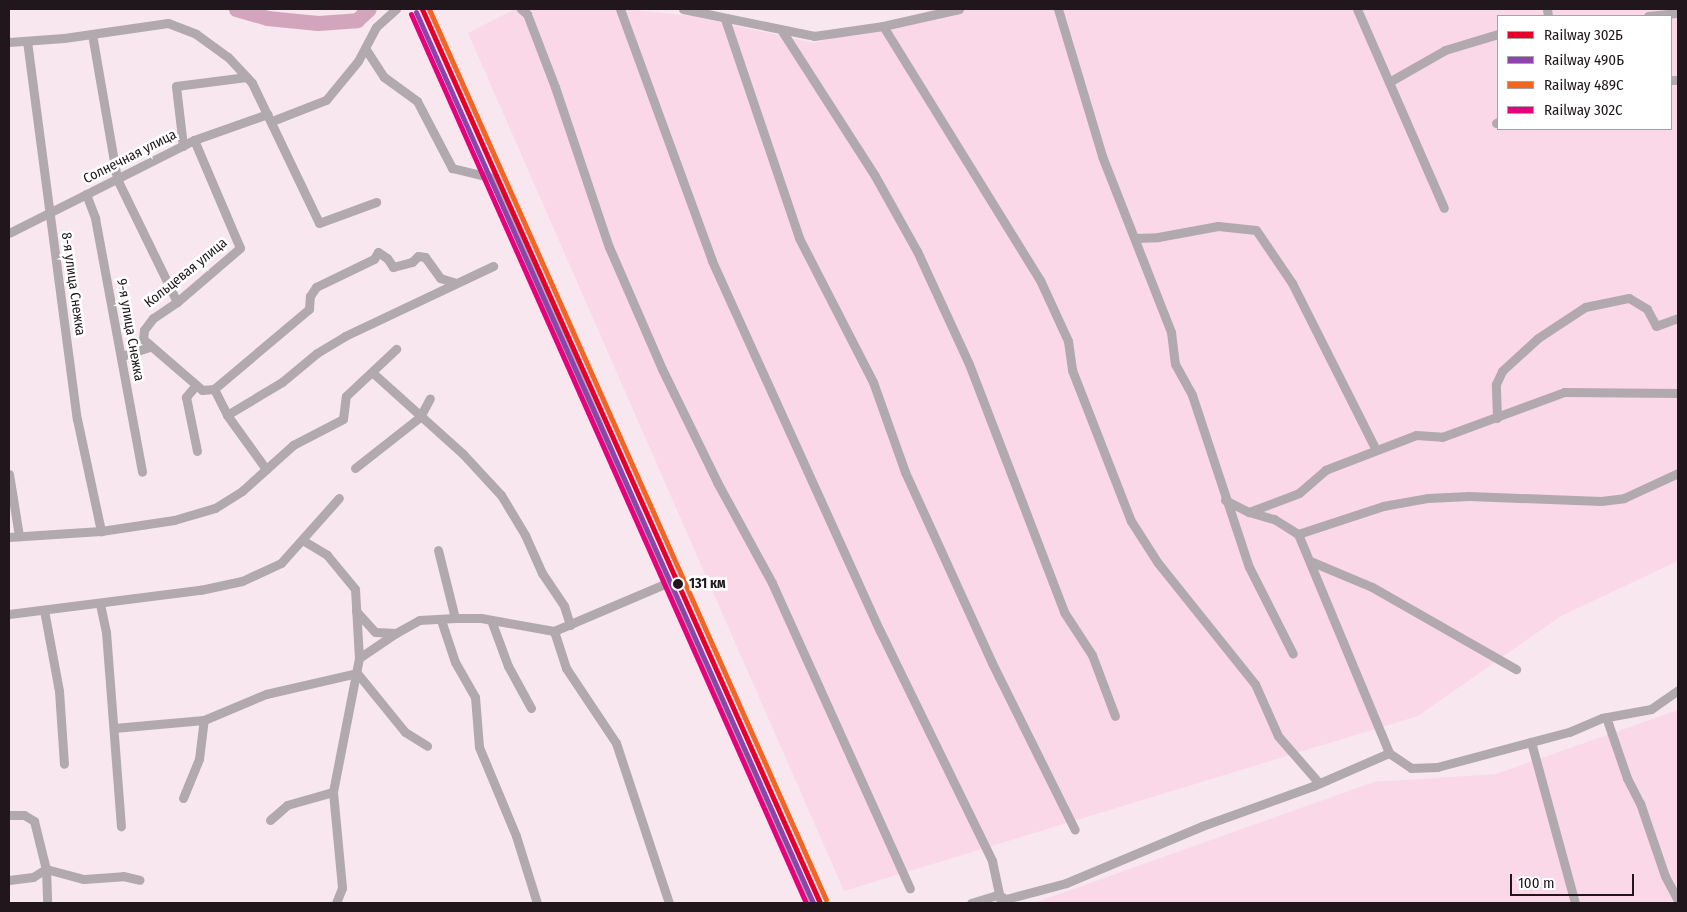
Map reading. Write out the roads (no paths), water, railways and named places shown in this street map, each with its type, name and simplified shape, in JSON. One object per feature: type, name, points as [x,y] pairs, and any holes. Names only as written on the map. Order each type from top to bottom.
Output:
[{"type":"street","name":"Солнечная улица","points":[[9,233],[194,140],[326,100],[365,48],[376,26],[396,9]]},
{"type":"street","points":[[521,9],[527,14],[555,86],[609,247],[662,369],[717,482],[772,583],[910,888]]},
{"type":"street","points":[[620,9],[712,260],[880,631],[992,861],[999,899]]},
{"type":"street","points":[[683,9],[782,31],[814,36],[884,26],[959,9]]},
{"type":"street","points":[[1058,9],[1102,156],[1171,332],[1175,364],[1192,395],[1225,500],[1249,567],[1294,654]]},
{"type":"street","points":[[1357,9],[1444,208]]},
{"type":"street","points":[[1658,15],[1678,13]]},
{"type":"street","points":[[725,19],[799,238],[873,382],[906,472],[988,654],[1075,830]]},
{"type":"street","points":[[9,42],[92,34],[168,23],[196,34],[228,57],[246,77],[270,117],[319,223],[376,202]]},
{"type":"street","points":[[884,26],[1040,280],[1068,341],[1072,370],[1131,521],[1158,563],[1255,684],[1278,736],[1319,784]]},
{"type":"street","points":[[782,31],[875,176],[917,251],[969,364],[1064,612],[1092,655],[1115,716]]},
{"type":"street","points":[[92,34],[117,179],[177,302]]},
{"type":"street","points":[[1389,82],[1445,50],[1497,34]]},
{"type":"street","name":"8-я улица Снежка","points":[[27,41],[48,213],[77,419],[101,531]]},
{"type":"street","points":[[365,48],[384,78],[417,101],[452,168],[493,178],[667,583],[811,903]]},
{"type":"street","points":[[183,146],[176,86],[246,77]]},
{"type":"street","name":"Кольцевая улица","points":[[150,347],[143,338],[144,330],[153,318],[177,302],[240,248],[194,140]]},
{"type":"street","name":"9-я улица Снежка","points":[[86,194],[95,218],[142,472]]},
{"type":"street","points":[[1135,238],[1158,237],[1218,226],[1256,230],[1292,283],[1376,450]]},
{"type":"street","points":[[122,356],[150,347],[202,390],[214,389],[309,309],[310,296],[316,287],[374,259],[378,252],[387,258],[393,267],[412,262],[418,256],[425,257],[440,278],[456,283]]},
{"type":"street","points":[[227,415],[282,382],[317,353],[345,336],[493,266]]},
{"type":"street","points":[[1497,418],[1496,384],[1502,371],[1538,338],[1585,307],[1629,298],[1647,309],[1656,326],[1678,318]]},
{"type":"street","points":[[9,537],[101,531],[174,520],[215,508],[242,492],[293,444],[343,419],[346,396],[396,350]]},
{"type":"street","points":[[373,373],[463,454],[501,495],[525,535],[542,573],[564,606],[570,625]]},
{"type":"street","points":[[196,386],[186,397],[197,451]]},
{"type":"street","points":[[214,389],[227,415],[266,469]]},
{"type":"street","points":[[1250,512],[1299,493],[1325,470],[1416,434],[1442,436],[1497,418],[1564,392],[1678,393]]},
{"type":"street","points":[[355,468],[420,417],[430,398]]},
{"type":"street","points":[[1298,534],[1383,506],[1428,498],[1469,496],[1601,501],[1624,498],[1678,473]]},
{"type":"street","points":[[9,474],[19,536]]},
{"type":"street","points":[[9,614],[200,590],[242,581],[281,563],[304,540],[320,517],[339,498]]},
{"type":"street","points":[[1225,500],[1250,512],[1274,520],[1298,534],[1389,753],[1410,768],[1437,767],[1531,742],[1606,717],[1651,709],[1678,690]]},
{"type":"street","points":[[304,540],[326,554],[355,589],[360,658],[332,792],[342,888],[336,903]]},
{"type":"street","points":[[438,550],[455,618]]},
{"type":"street","points":[[1310,562],[1380,591],[1516,669]]},
{"type":"street","points":[[360,658],[396,633],[419,620],[455,618],[491,620],[554,631],[667,583]]},
{"type":"street","points":[[100,604],[106,632],[121,826]]},
{"type":"street","points":[[355,608],[375,632],[396,633]]},
{"type":"street","points":[[44,610],[59,692],[64,764]]},
{"type":"street","points":[[441,620],[455,662],[475,697],[479,747],[516,836],[537,903]]},
{"type":"street","points":[[491,620],[508,666],[530,708]]},
{"type":"street","points":[[554,631],[566,668],[616,744],[669,903]]},
{"type":"street","points":[[114,728],[204,720],[266,694],[357,673]]},
{"type":"street","points":[[357,673],[405,732],[427,746]]},
{"type":"street","points":[[1606,717],[1627,778],[1640,803],[1665,876],[1678,900]]},
{"type":"street","points":[[182,798],[200,759],[204,720]]},
{"type":"street","points":[[1531,742],[1575,903]]},
{"type":"street","points":[[971,903],[1006,898],[1066,882],[1319,784],[1389,753]]},
{"type":"street","points":[[270,820],[287,805],[332,792]]},
{"type":"street","points":[[9,815],[24,815],[34,821],[46,869],[47,903]]},
{"type":"street","points":[[9,880],[33,877],[46,869],[84,879],[123,876],[140,880]]},
{"type":"waterway","points":[[236,9],[267,18],[318,23],[357,20],[369,9]]},
{"type":"rail line","name":"302Б","points":[[422,9],[820,903]]},
{"type":"rail line","name":"489С","points":[[429,9],[826,900]]},
{"type":"rail line","name":"490Б","points":[[416,12],[813,903]]},
{"type":"rail line","name":"302С","points":[[411,14],[806,903]]},
{"type":"place","name":"131 км","points":[[678,584]]}]
